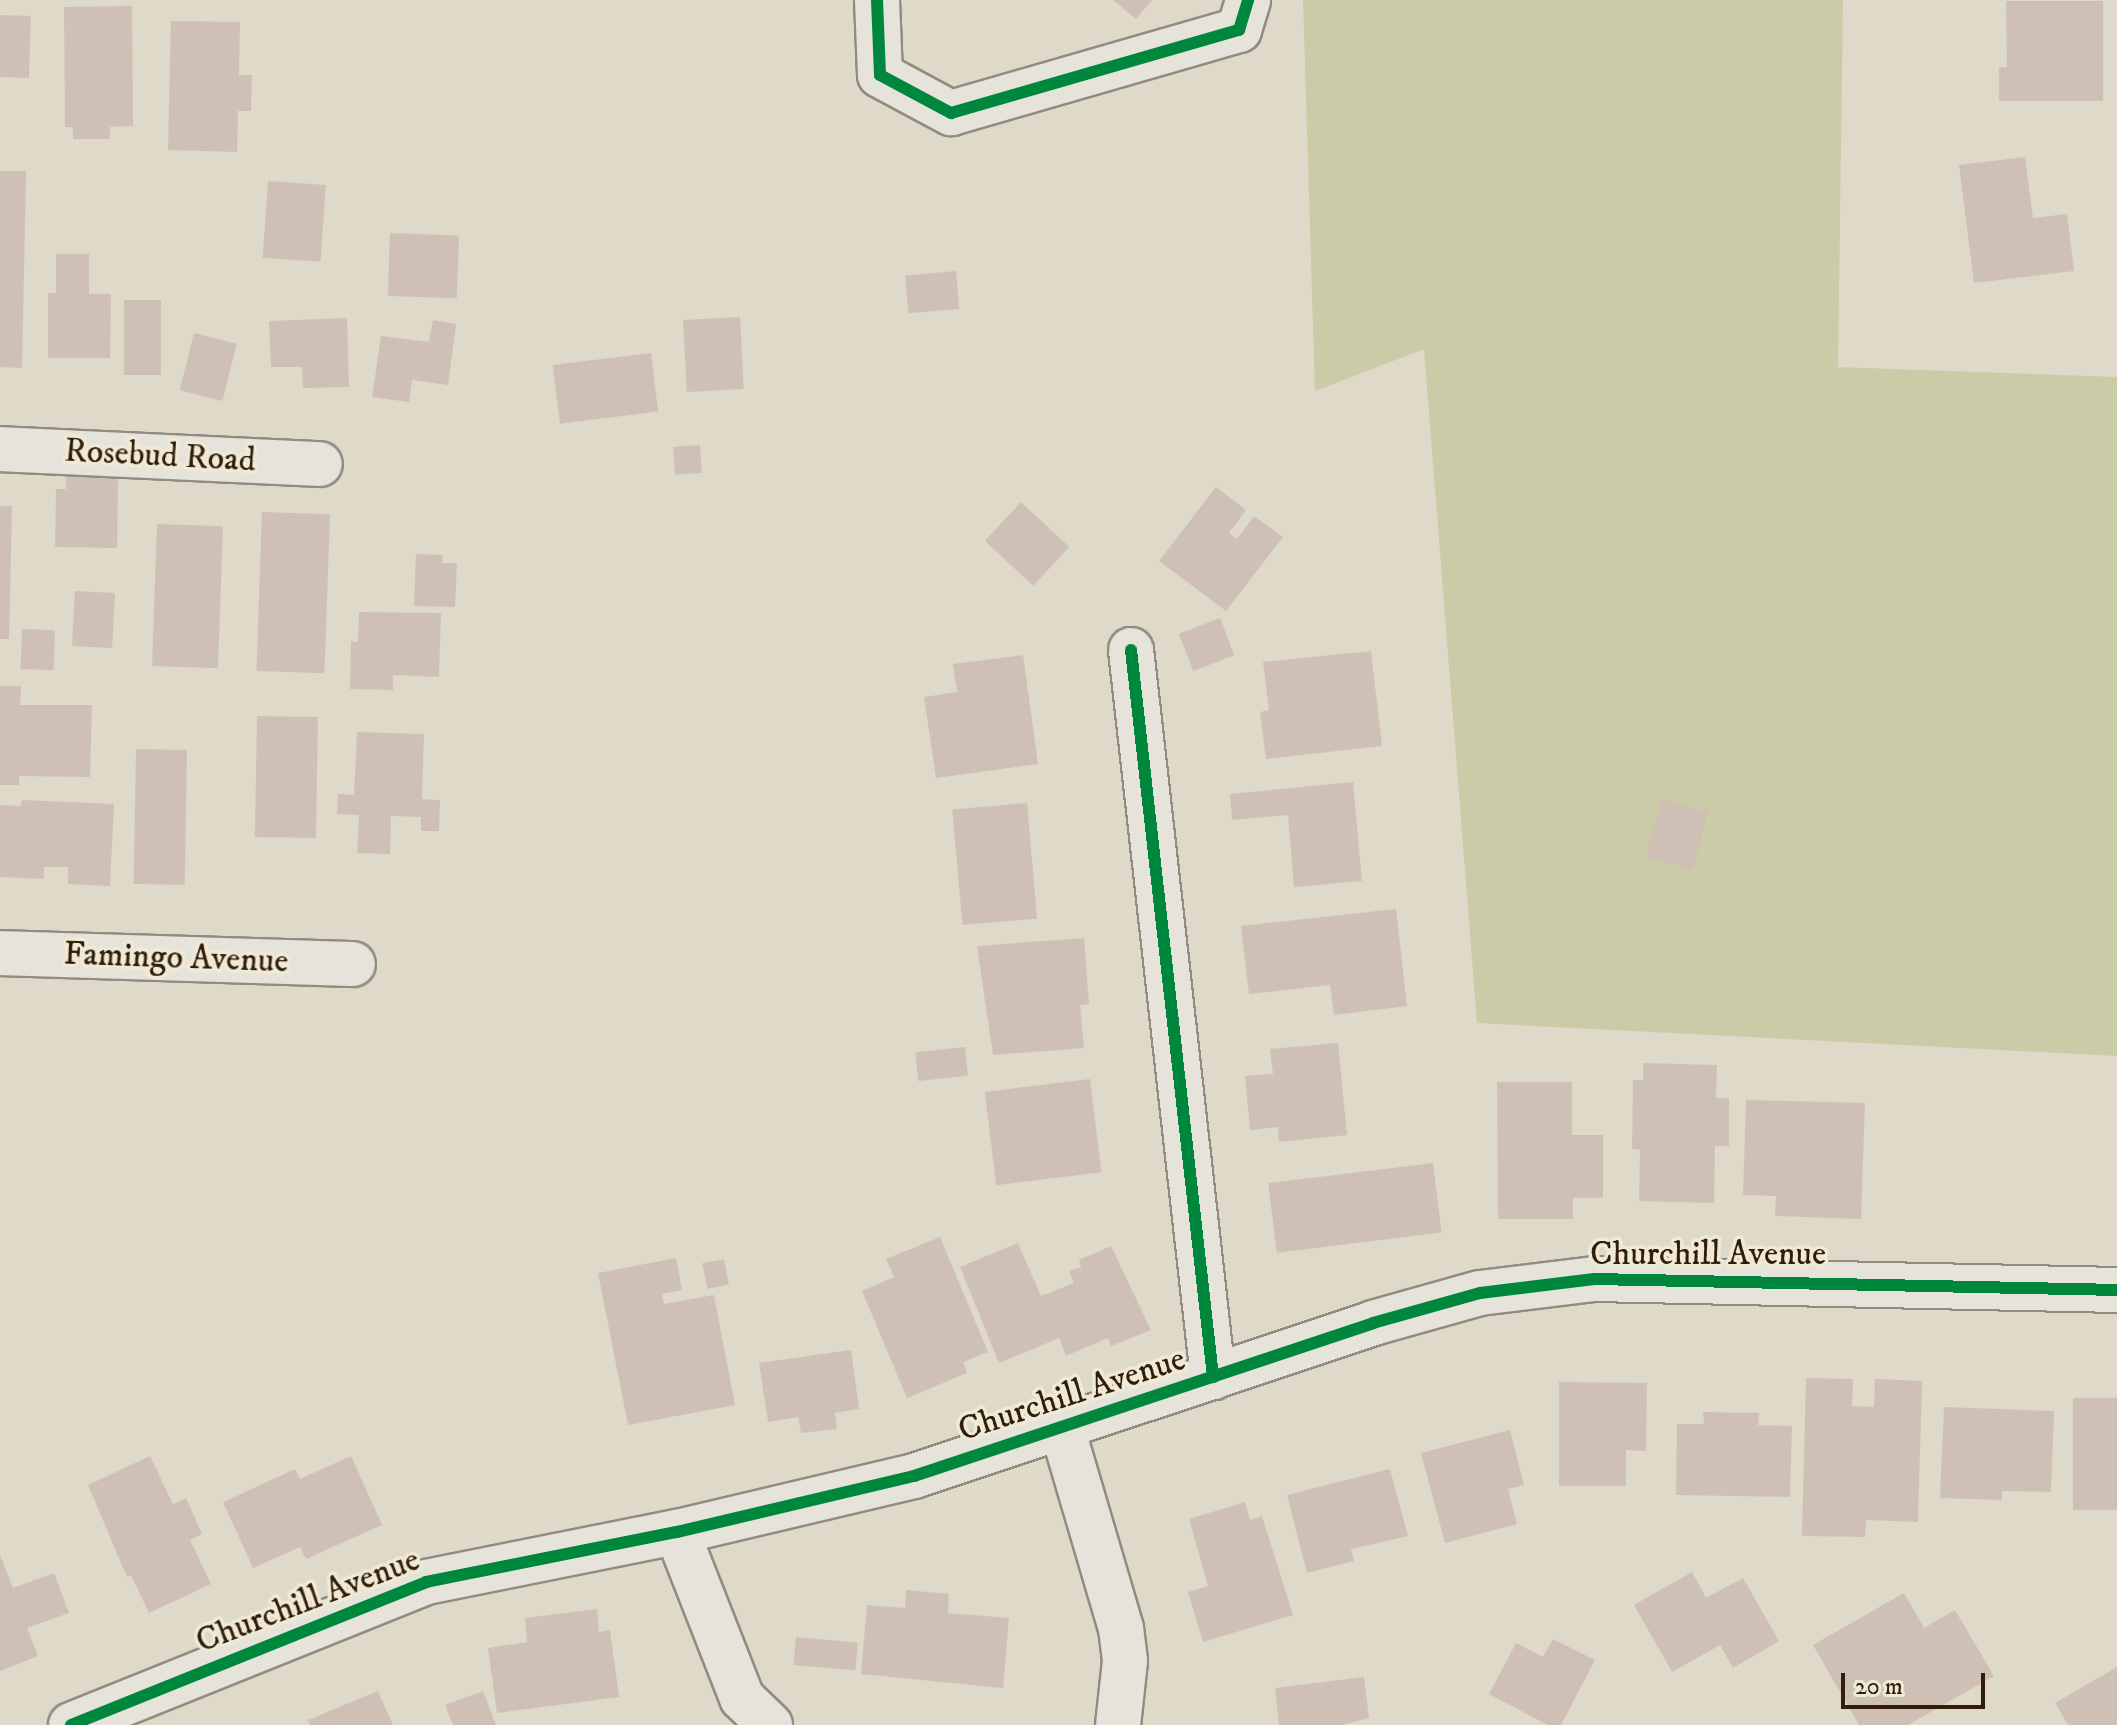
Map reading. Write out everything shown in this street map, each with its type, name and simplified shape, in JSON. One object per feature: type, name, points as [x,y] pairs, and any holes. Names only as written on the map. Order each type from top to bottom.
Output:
[{"type":"street","points":[[877,0],[880,75],[951,113],[1239,30],[1248,0]]},
{"type":"street","name":"Rosebud Road","points":[[0,449],[320,464]]},
{"type":"street","points":[[1131,650],[1213,1377]]},
{"type":"street","name":"Famingo Avenue","points":[[0,953],[353,964]]},
{"type":"street","name":"Churchill Avenue","points":[[71,1725],[426,1582],[677,1532],[914,1476],[1480,1293],[1594,1279],[2117,1290]]},
{"type":"street","points":[[1062,1428],[1121,1628],[1125,1661],[1118,1725]]},
{"type":"street","points":[[677,1532],[742,1698],[770,1725]]},
{"type":"green space","points":[[1303,0],[1843,0],[1838,367],[2117,377],[2117,1056],[1477,1023],[1424,349],[1315,391]]},
{"type":"building","points":[[1113,0],[1152,0],[1136,19]]},
{"type":"building","points":[[2006,1],[2103,1],[2103,101],[1999,101],[1999,67],[2007,67]]},
{"type":"building","points":[[132,6],[133,126],[110,127],[110,139],[73,139],[73,127],[65,127],[64,7]]},
{"type":"building","points":[[0,15],[31,16],[29,78],[0,77]]},
{"type":"building","points":[[171,21],[240,22],[239,75],[252,75],[251,111],[238,111],[237,152],[168,150]]},
{"type":"building","points":[[2025,157],[2033,218],[2067,214],[2074,271],[1974,283],[1959,165]]},
{"type":"building","points":[[0,171],[26,171],[22,368],[0,367]]},
{"type":"building","points":[[268,181],[326,185],[320,262],[263,258]]},
{"type":"building","points":[[390,233],[459,235],[457,298],[388,296]]},
{"type":"building","points":[[56,254],[89,254],[89,294],[111,294],[110,358],[48,358],[48,293],[56,293]]},
{"type":"building","points":[[956,271],[959,309],[909,313],[905,275]]},
{"type":"building","points":[[124,300],[161,300],[161,375],[124,375]]},
{"type":"building","points":[[740,317],[744,389],[687,392],[683,320]]},
{"type":"building","points":[[347,318],[349,387],[303,388],[302,367],[271,367],[269,321]]},
{"type":"building","points":[[433,320],[456,324],[448,385],[412,380],[409,402],[372,397],[381,336],[429,342]]},
{"type":"building","points":[[194,333],[237,344],[222,401],[180,390]]},
{"type":"building","points":[[651,353],[658,412],[560,424],[553,365]]},
{"type":"building","points":[[700,445],[702,473],[675,475],[673,447]]},
{"type":"building","points":[[66,477],[118,477],[117,548],[55,547],[56,489],[66,489]]},
{"type":"building","points":[[1216,487],[1246,510],[1229,533],[1237,539],[1254,516],[1283,537],[1226,611],[1159,561]]},
{"type":"building","points":[[1021,502],[1069,547],[1033,586],[985,541]]},
{"type":"building","points":[[0,506],[12,506],[9,639],[0,639]]},
{"type":"building","points":[[262,512],[330,514],[324,673],[256,671]]},
{"type":"building","points":[[157,524],[223,526],[218,668],[152,666]]},
{"type":"building","points":[[416,554],[443,555],[442,563],[457,563],[455,607],[414,606]]},
{"type":"building","points":[[75,591],[115,593],[112,648],[72,646]]},
{"type":"building","points":[[359,612],[441,613],[439,677],[393,675],[393,690],[350,689],[351,641],[358,642]]},
{"type":"building","points":[[1220,618],[1234,655],[1193,671],[1179,634]]},
{"type":"building","points":[[22,629],[55,630],[54,670],[21,669]]},
{"type":"building","points":[[1371,651],[1382,746],[1266,759],[1260,712],[1269,710],[1263,662]]},
{"type":"building","points":[[1023,655],[1038,764],[936,778],[924,697],[957,692],[953,664]]},
{"type":"building","points":[[0,686],[21,686],[20,705],[92,705],[90,777],[19,776],[19,785],[0,785]]},
{"type":"building","points":[[257,716],[318,717],[316,838],[255,837]]},
{"type":"building","points":[[357,732],[424,734],[422,799],[440,800],[439,831],[421,831],[421,817],[391,816],[390,854],[357,853],[359,815],[337,814],[338,794],[354,795]]},
{"type":"building","points":[[136,749],[187,750],[185,885],[134,884]]},
{"type":"building","points":[[1353,782],[1362,881],[1294,887],[1288,815],[1232,820],[1230,794]]},
{"type":"building","points":[[1661,799],[1708,812],[1693,870],[1645,857]]},
{"type":"building","points":[[22,800],[114,804],[110,886],[68,884],[68,867],[44,867],[44,879],[0,877],[0,805],[21,806]]},
{"type":"building","points":[[1027,803],[1037,919],[962,925],[952,810]]},
{"type":"building","points":[[1396,909],[1407,1006],[1334,1015],[1330,985],[1249,994],[1241,926]]},
{"type":"building","points":[[1084,938],[1089,1004],[1080,1005],[1084,1048],[993,1055],[977,946]]},
{"type":"building","points":[[1338,1043],[1347,1135],[1279,1142],[1278,1127],[1250,1130],[1245,1076],[1273,1074],[1270,1049]]},
{"type":"building","points":[[965,1047],[968,1076],[918,1081],[915,1052]]},
{"type":"building","points":[[1643,1063],[1717,1065],[1716,1098],[1729,1098],[1729,1146],[1715,1146],[1714,1203],[1639,1201],[1640,1150],[1632,1149],[1633,1080],[1643,1080]]},
{"type":"building","points":[[1090,1079],[1101,1172],[996,1185],[985,1092]]},
{"type":"building","points":[[1497,1082],[1572,1082],[1572,1135],[1603,1135],[1603,1198],[1573,1198],[1573,1219],[1498,1219]]},
{"type":"building","points":[[1746,1100],[1865,1103],[1861,1219],[1775,1216],[1776,1196],[1743,1195]]},
{"type":"building","points":[[1433,1163],[1442,1232],[1277,1253],[1268,1183]]},
{"type":"building","points":[[940,1237],[988,1352],[963,1362],[967,1373],[907,1398],[862,1291],[894,1277],[886,1259]]},
{"type":"building","points":[[1018,1243],[1041,1296],[1074,1283],[1069,1271],[1081,1267],[1079,1260],[1111,1246],[1151,1330],[1111,1346],[1108,1338],[1066,1356],[1059,1338],[999,1363],[960,1267]]},
{"type":"building","points":[[676,1258],[682,1290],[662,1294],[664,1304],[714,1295],[735,1405],[628,1425],[598,1273]]},
{"type":"building","points":[[724,1259],[729,1285],[707,1289],[702,1263]]},
{"type":"building","points":[[851,1350],[859,1409],[835,1413],[837,1429],[801,1433],[798,1417],[768,1422],[759,1363]]},
{"type":"building","points":[[1806,1378],[1853,1379],[1852,1406],[1874,1407],[1875,1379],[1922,1381],[1918,1522],[1866,1520],[1865,1537],[1802,1536]]},
{"type":"building","points":[[1559,1382],[1647,1383],[1646,1451],[1626,1450],[1626,1486],[1559,1486]]},
{"type":"building","points":[[2073,1398],[2117,1398],[2117,1510],[2073,1510]]},
{"type":"building","points":[[1944,1407],[2054,1411],[2051,1492],[2002,1491],[2002,1500],[1940,1498]]},
{"type":"building","points":[[1703,1412],[1759,1413],[1758,1425],[1792,1426],[1790,1497],[1676,1495],[1677,1424],[1704,1424]]},
{"type":"building","points":[[1510,1430],[1524,1485],[1508,1489],[1517,1524],[1445,1543],[1421,1453]]},
{"type":"building","points":[[150,1456],[173,1504],[186,1498],[202,1534],[190,1540],[211,1584],[149,1613],[131,1575],[127,1577],[88,1485]]},
{"type":"building","points":[[351,1456],[382,1525],[306,1559],[300,1547],[253,1568],[223,1502],[295,1469],[300,1479]]},
{"type":"building","points":[[1390,1469],[1408,1536],[1351,1549],[1354,1561],[1307,1573],[1287,1495]]},
{"type":"building","points":[[1245,1502],[1250,1520],[1262,1516],[1293,1615],[1203,1642],[1188,1592],[1208,1586],[1189,1519]]},
{"type":"building","points":[[0,1555],[13,1588],[54,1573],[69,1613],[27,1628],[38,1656],[0,1671]]},
{"type":"building","points":[[1692,1572],[1706,1598],[1743,1578],[1779,1641],[1733,1668],[1720,1645],[1672,1672],[1634,1605]]},
{"type":"building","points":[[906,1590],[949,1594],[948,1613],[1009,1618],[1003,1688],[861,1674],[867,1605],[905,1608]]},
{"type":"building","points":[[1904,1593],[1924,1628],[1955,1610],[1994,1676],[1908,1725],[1859,1725],[1813,1645]]},
{"type":"building","points":[[597,1609],[599,1632],[610,1630],[619,1697],[497,1713],[488,1648],[527,1642],[525,1618]]},
{"type":"building","points":[[796,1637],[858,1642],[855,1670],[794,1665]]},
{"type":"building","points":[[1553,1639],[1595,1660],[1561,1725],[1548,1725],[1489,1694],[1516,1643],[1543,1657]]},
{"type":"building","points":[[2117,1667],[2117,1725],[2068,1725],[2055,1703]]},
{"type":"building","points":[[1364,1677],[1369,1718],[1342,1725],[1279,1725],[1275,1688]]},
{"type":"building","points":[[378,1691],[393,1725],[310,1725],[308,1720]]},
{"type":"building","points":[[483,1691],[496,1725],[453,1725],[445,1705]]},
{"type":"cycle path","points":[[877,0],[880,75],[951,113],[1239,30],[1248,0]]},
{"type":"cycle path","points":[[1131,650],[1213,1377]]},
{"type":"cycle path","points":[[71,1725],[426,1582],[677,1532],[914,1476],[1373,1323],[1480,1293],[1594,1279],[2117,1290]]}]
